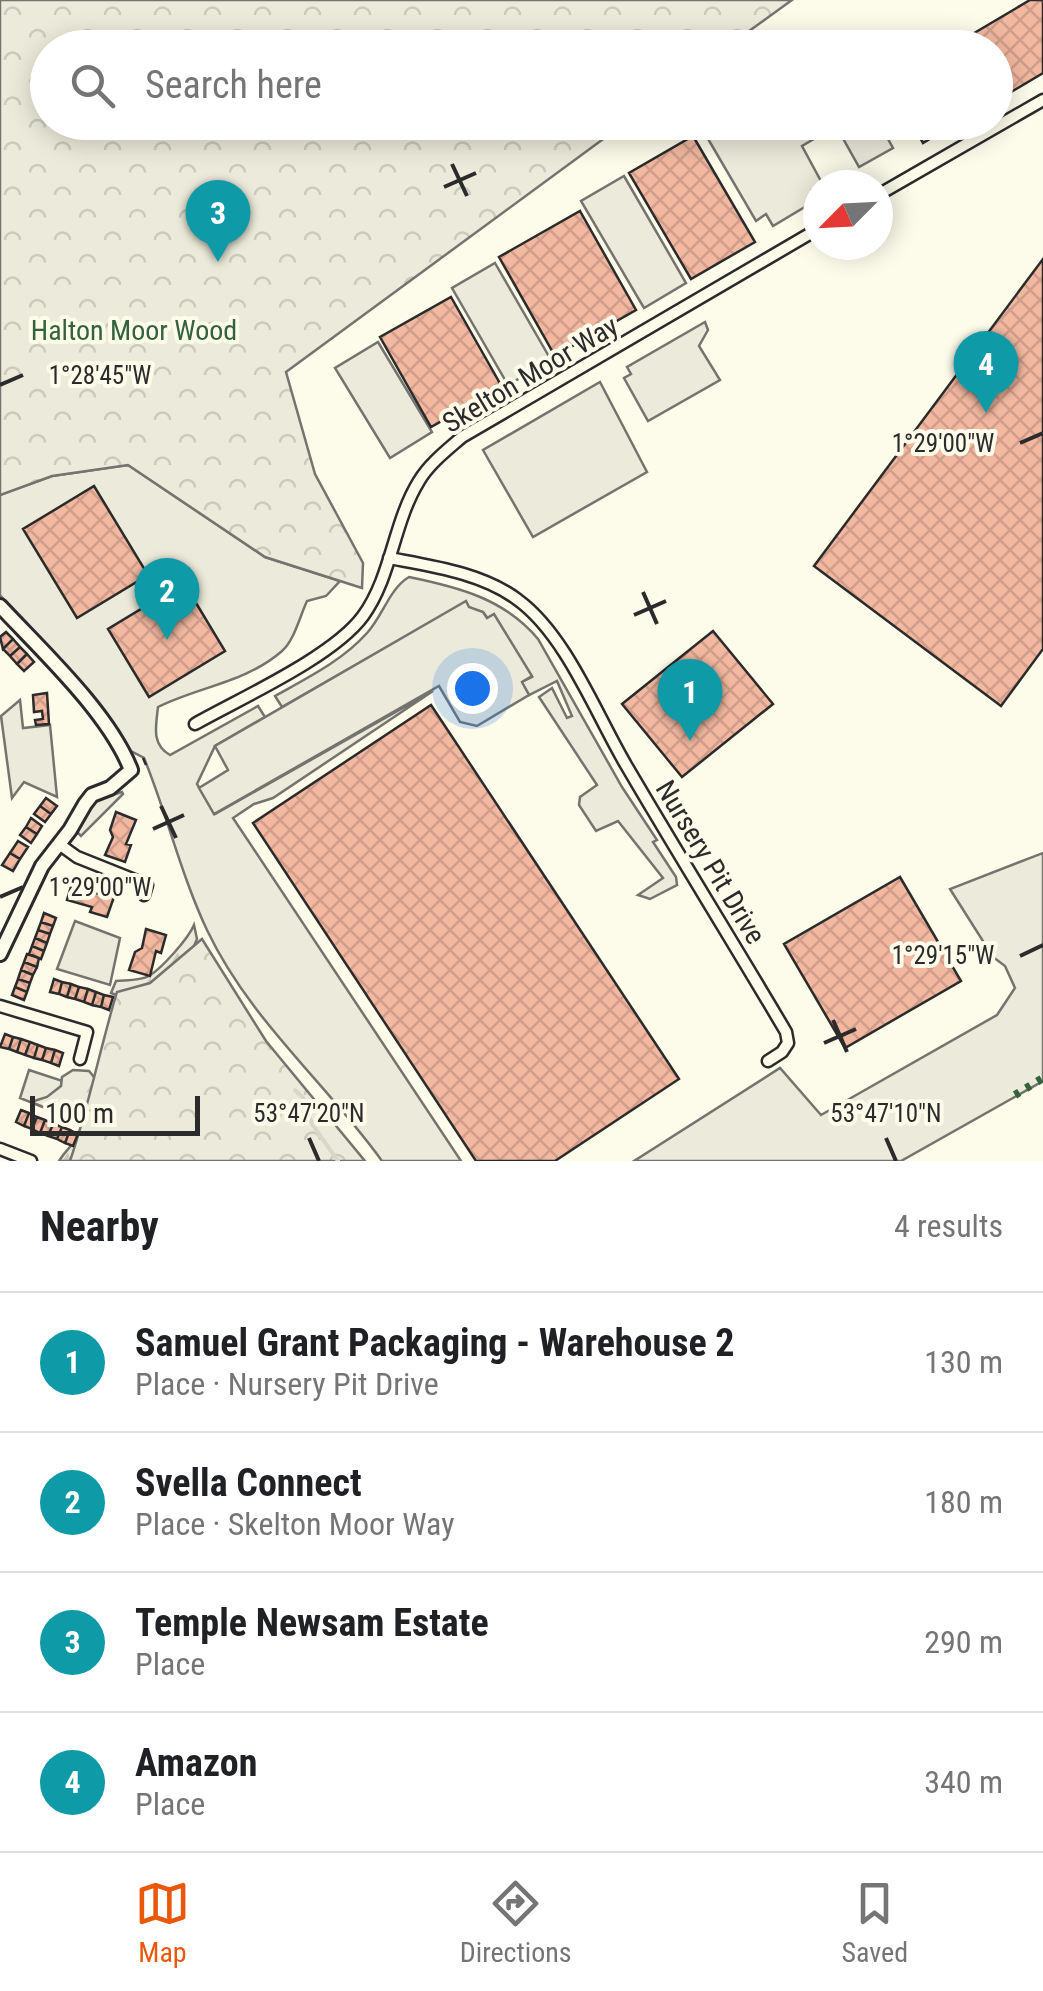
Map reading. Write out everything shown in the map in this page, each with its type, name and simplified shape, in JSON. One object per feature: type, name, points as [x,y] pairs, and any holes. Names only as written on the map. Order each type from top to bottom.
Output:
[{"type":"street","points":[[1013,117],[1043,100]]},
{"type":"street","points":[[893,186],[974,140]]},
{"type":"street","name":"Skelton Moor Way","points":[[195,724],[343,638],[374,598],[419,480],[462,436],[803,239]]},
{"type":"street","name":"Nursery Pit Drive","points":[[389,558],[462,574],[503,590],[539,619],[786,1032],[788,1042],[782,1052],[768,1061]]},
{"type":"street","points":[[0,606],[120,743],[132,770],[110,788],[92,795],[42,866],[0,954]]},
{"type":"street","points":[[59,844],[78,857],[147,886],[144,895]]},
{"type":"street","points":[[0,1006],[87,1032],[80,1060]]},
{"type":"street","points":[[0,1148],[31,1161]]},
{"type":"green space","name":"Halton Moor Wood","points":[[0,0],[792,0],[751,30],[30,30],[30,140],[602,140],[286,372],[315,474],[363,563],[362,588],[265,557],[128,465],[52,476],[0,495]]},
{"type":"green space","points":[[128,465],[265,557],[340,581],[326,596],[307,601],[290,641],[268,661],[238,677],[158,707],[157,740],[170,755],[258,706],[265,717],[215,746],[197,784],[215,814],[433,691],[273,798],[254,804],[233,818],[461,1161],[382,1161],[266,1022],[207,930],[144,758],[129,750],[0,595],[0,495],[52,476]]},
{"type":"green space","points":[[409,577],[463,590],[496,604],[538,639],[622,787],[657,840],[653,842],[676,877],[677,885],[650,899],[638,895],[663,878],[618,821],[596,831],[579,805],[580,797],[597,785],[539,697],[552,688],[567,718],[572,716],[557,681],[529,695],[521,682],[532,677],[483,612],[469,608],[466,602],[282,707],[275,696],[347,652],[373,626],[396,588]]},
{"type":"green space","points":[[20,700],[23,728],[50,725],[57,797],[24,782],[12,798],[1,716]]},
{"type":"green space","points":[[122,792],[81,836],[76,831],[96,800]]},
{"type":"green space","points":[[1043,853],[1043,1081],[901,1161],[634,1161],[780,1068],[821,1115],[997,1015],[1015,988],[1005,966],[993,957],[950,889]]},
{"type":"green space","points":[[75,921],[120,938],[110,985],[57,969]]},
{"type":"green space","points":[[194,925],[197,939],[182,975],[116,995],[111,993],[116,981],[141,979],[154,972],[181,945]]},
{"type":"green space","points":[[202,939],[266,1041],[365,1161],[70,1161],[117,992],[150,983]]},
{"type":"green space","points":[[29,1070],[90,1090],[83,1123],[20,1098]]},
{"type":"green space","points":[[73,1070],[89,1071],[94,1077],[107,1161],[59,1161],[83,1123],[31,1102],[47,1097],[61,1086],[62,1077]]},
{"type":"shaded area","points":[[709,140],[812,140],[802,146],[815,170],[803,170],[803,208],[773,226],[766,214],[756,221]]},
{"type":"shaded area","points":[[844,140],[889,140],[893,148],[859,167]]},
{"type":"shaded area","points":[[624,176],[686,283],[644,308],[581,201]]},
{"type":"shaded area","points":[[495,263],[551,360],[508,385],[452,288]]},
{"type":"shaded area","points":[[705,322],[708,330],[699,346],[720,380],[648,421],[624,378],[631,374],[627,367]]},
{"type":"shaded area","points":[[378,342],[432,432],[390,458],[335,368]]},
{"type":"shaded area","points":[[600,382],[647,472],[533,537],[483,450]]},
{"type":"shaded area","points":[[466,601],[487,618],[494,614],[532,676],[522,682],[529,695],[477,726],[460,722],[439,686],[214,814],[199,788],[228,770],[215,746]]},
{"type":"building","points":[[1030,0],[1043,0],[1043,73],[1013,91],[1013,30],[979,30]]},
{"type":"building","points":[[686,140],[695,140],[755,242],[691,279],[629,173]]},
{"type":"building","points":[[580,211],[636,310],[555,356],[499,257]]},
{"type":"building","points":[[1043,259],[1043,649],[1001,706],[814,566]]},
{"type":"building","points":[[451,297],[502,387],[431,427],[380,337]]},
{"type":"building","points":[[94,486],[148,575],[77,618],[23,529]]},
{"type":"building","points":[[184,583],[225,651],[149,697],[108,629]]},
{"type":"building","points":[[713,631],[773,704],[682,777],[622,704]]},
{"type":"building","points":[[6,632],[13,639],[3,649],[0,637]]},
{"type":"building","points":[[13,639],[20,647],[10,656],[3,649]]},
{"type":"building","points":[[20,647],[27,654],[17,664],[10,656]]},
{"type":"building","points":[[27,654],[34,662],[24,671],[17,664]]},
{"type":"building","points":[[47,693],[49,724],[36,725],[35,720],[43,719],[42,711],[34,712],[33,695]]},
{"type":"building","points":[[431,705],[679,1079],[555,1161],[476,1161],[253,823]]},
{"type":"building","points":[[46,798],[57,806],[51,814],[40,806]]},
{"type":"building","points":[[40,806],[51,814],[45,822],[34,814]]},
{"type":"building","points":[[116,812],[136,820],[126,844],[131,845],[125,862],[105,855],[113,837],[110,830]]},
{"type":"building","points":[[31,818],[42,826],[37,834],[26,827]]},
{"type":"building","points":[[26,827],[37,834],[31,843],[20,835]]},
{"type":"building","points":[[18,841],[28,847],[20,859],[10,853]]},
{"type":"building","points":[[10,853],[20,859],[13,871],[2,865]]},
{"type":"building","points":[[900,877],[961,981],[845,1048],[784,944]]},
{"type":"building","points":[[73,880],[91,885],[95,893],[114,897],[107,917],[90,912],[92,907],[67,900]]},
{"type":"building","points":[[44,913],[56,918],[53,926],[41,922]]},
{"type":"building","points":[[41,922],[53,926],[50,934],[38,930]]},
{"type":"building","points":[[146,929],[166,935],[161,953],[156,951],[150,976],[129,970],[135,952],[142,948]]},
{"type":"building","points":[[38,930],[50,934],[47,943],[35,938]]},
{"type":"building","points":[[35,938],[47,943],[44,951],[32,946]]},
{"type":"building","points":[[32,946],[44,951],[41,959],[29,954]]},
{"type":"building","points":[[27,954],[39,958],[37,967],[24,962]]},
{"type":"building","points":[[24,962],[37,967],[33,975],[21,970]]},
{"type":"building","points":[[21,970],[33,975],[30,983],[18,979]]},
{"type":"building","points":[[18,979],[30,983],[27,992],[15,987]]},
{"type":"building","points":[[54,979],[62,982],[59,994],[50,992]]},
{"type":"building","points":[[62,982],[71,984],[67,997],[59,994]]},
{"type":"building","points":[[71,984],[79,987],[75,999],[67,997]]},
{"type":"building","points":[[15,987],[27,992],[24,1000],[12,995]]},
{"type":"building","points":[[79,987],[88,989],[84,1002],[75,999]]},
{"type":"building","points":[[88,989],[96,992],[92,1005],[84,1002]]},
{"type":"building","points":[[96,992],[104,995],[101,1007],[92,1005]]},
{"type":"building","points":[[104,995],[113,997],[109,1010],[101,1007]]},
{"type":"building","points":[[5,1034],[13,1037],[9,1049],[0,1047]]},
{"type":"building","points":[[13,1037],[21,1039],[17,1052],[9,1049]]},
{"type":"building","points":[[21,1039],[30,1042],[25,1055],[17,1052]]},
{"type":"building","points":[[30,1042],[38,1045],[34,1058],[25,1055]]},
{"type":"building","points":[[38,1045],[46,1048],[42,1060],[34,1058]]},
{"type":"building","points":[[46,1048],[55,1050],[51,1063],[42,1060]]},
{"type":"building","points":[[55,1050],[63,1053],[59,1066],[51,1063]]},
{"type":"building","points":[[21,1110],[29,1113],[24,1126],[16,1122]]},
{"type":"building","points":[[29,1113],[37,1117],[32,1129],[24,1126]]},
{"type":"building","points":[[37,1117],[45,1120],[40,1133],[32,1129]]},
{"type":"building","points":[[45,1120],[53,1124],[48,1136],[40,1133]]},
{"type":"building","points":[[53,1124],[62,1127],[57,1139],[48,1136]]},
{"type":"building","points":[[62,1127],[70,1130],[65,1143],[57,1139]]},
{"type":"building","points":[[70,1130],[78,1134],[73,1146],[65,1143]]},
{"type":"waterway","points":[[295,1090],[303,1098],[312,1124],[338,1161]]},
{"type":"hedge","points":[[1015,1095],[1043,1078]]},
{"type":"fence","points":[[143,758],[146,765]]},
{"type":"place","name":"Temple Newsam Estate","points":[[218,262]]},
{"type":"place","name":"Amazon","points":[[986,413]]},
{"type":"place","name":"Svella Connect","points":[[167,640]]},
{"type":"place","name":"Samuel Grant Packaging - Warehouse 2","points":[[690,741]]}]
